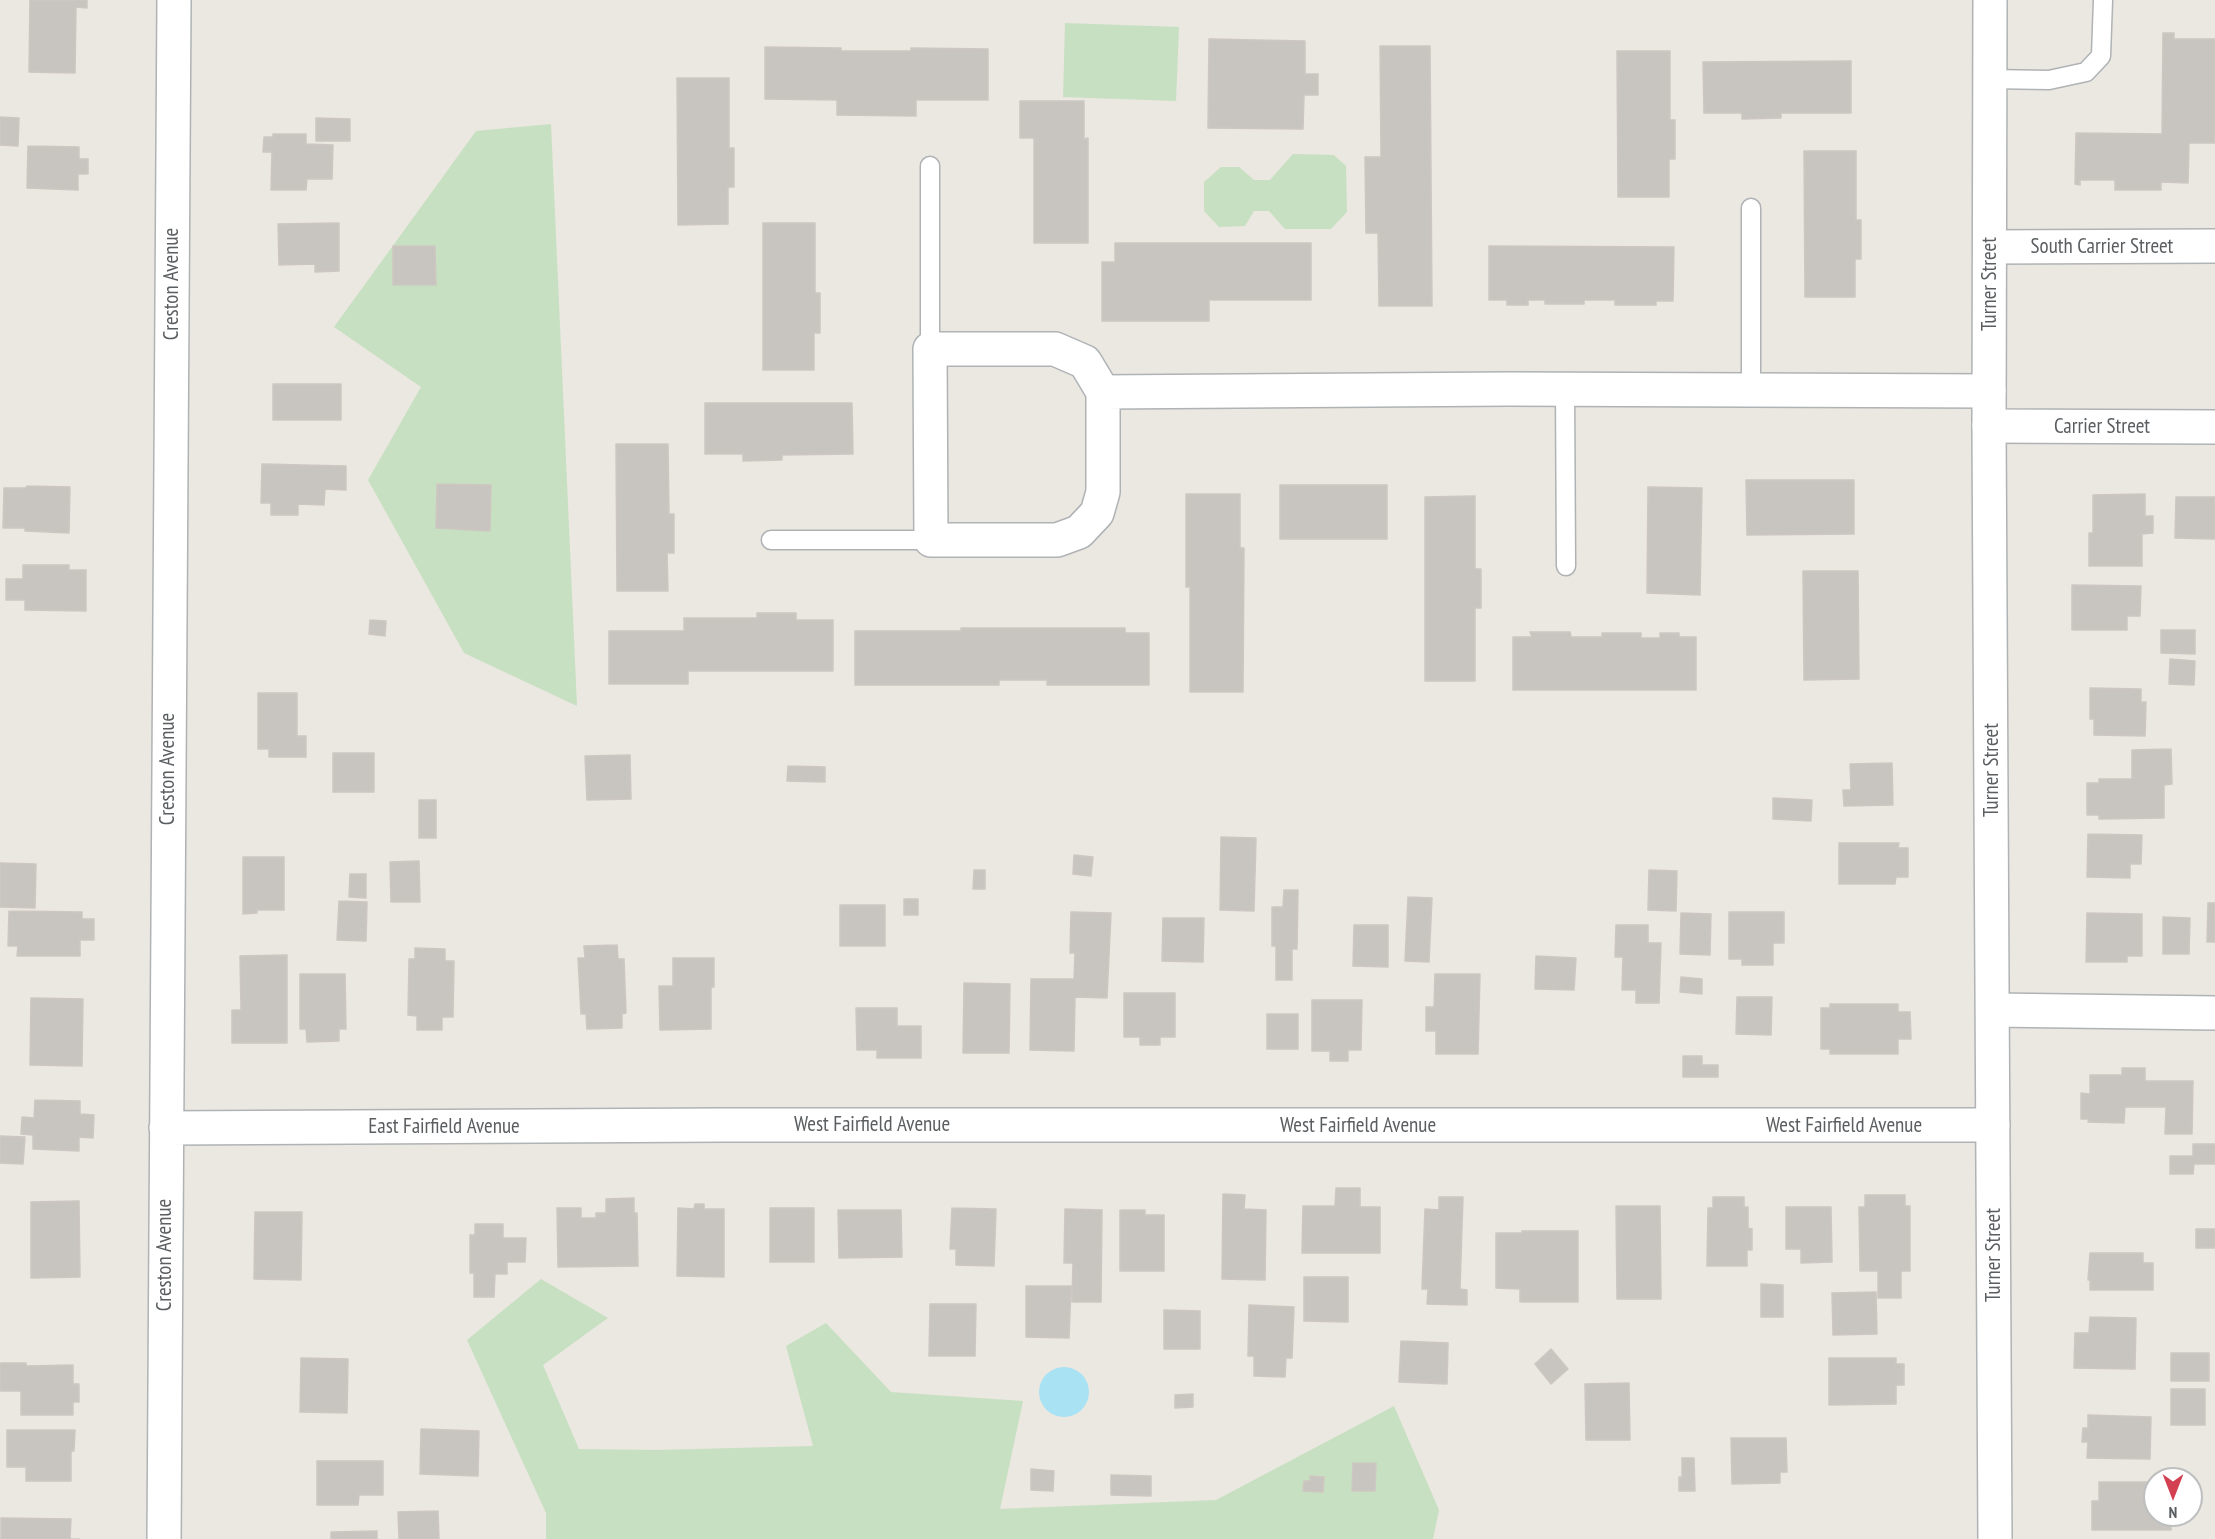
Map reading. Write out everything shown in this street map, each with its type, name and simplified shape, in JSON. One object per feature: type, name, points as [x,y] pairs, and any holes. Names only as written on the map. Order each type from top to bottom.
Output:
[{"type":"street","name":"Creston Avenue","points":[[164,1539],[174,0]]},
{"type":"street","name":"Turner Street","points":[[1990,0],[1989,426],[1994,1010],[1995,1539]]},
{"type":"street","name":"South Carrier Street","points":[[1990,248],[2215,246]]},
{"type":"street","points":[[930,349],[1055,349],[1086,362],[1103,392],[1103,492],[1097,513],[1079,532],[1057,540],[931,540],[930,349]]},
{"type":"street","points":[[1103,392],[1565,389],[1989,391]]},
{"type":"street","name":"Carrier Street","points":[[1989,426],[2215,427]]},
{"type":"street","points":[[1994,1010],[2215,1013]]},
{"type":"street","name":"East Fairfield Avenue","points":[[166,1128],[723,1125]]},
{"type":"street","name":"West Fairfield Avenue","points":[[723,1125],[1993,1125]]},
{"type":"lane","points":[[1990,79],[2049,80],[2086,72],[2101,56],[2103,0]]},
{"type":"lane","points":[[930,166],[930,349]]},
{"type":"lane","points":[[1751,208],[1751,389]]},
{"type":"lane","points":[[1565,389],[1566,566]]},
{"type":"lane","points":[[771,540],[931,540]]},
{"type":"green space","points":[[1065,23],[1179,27],[1176,101],[1063,97]]},
{"type":"green space","points":[[551,124],[577,706],[464,653],[368,480],[421,387],[334,327],[476,131]]},
{"type":"green space","points":[[1293,154],[1334,155],[1346,166],[1347,212],[1331,229],[1285,229],[1269,211],[1254,211],[1245,226],[1219,227],[1204,211],[1204,182],[1221,167],[1239,167],[1254,180],[1270,180]]},
{"type":"green space","points":[[541,1279],[608,1318],[543,1365],[579,1449],[657,1450],[813,1446],[786,1346],[826,1323],[891,1392],[1023,1401],[1000,1509],[1216,1500],[1394,1406],[1439,1510],[1433,1539],[546,1539],[546,1513],[467,1340]]},
{"type":"water","points":[[1059,1367],[1069,1367],[1082,1374],[1089,1387],[1089,1397],[1082,1410],[1069,1417],[1059,1417],[1050,1413],[1043,1406],[1039,1397],[1039,1387],[1043,1378],[1050,1371]]},
{"type":"building","points":[[30,0],[87,0],[87,8],[76,7],[75,73],[29,72]]},
{"type":"building","points":[[2163,33],[2174,33],[2174,39],[2215,39],[2215,143],[2189,143],[2188,183],[2161,182],[2161,190],[2115,190],[2115,180],[2080,180],[2080,185],[2075,184],[2076,133],[2162,134]]},
{"type":"building","points":[[1209,39],[1305,41],[1305,74],[1318,74],[1318,95],[1304,95],[1303,129],[1208,128]]},
{"type":"building","points":[[1380,46],[1430,46],[1432,306],[1379,306],[1378,233],[1366,233],[1365,157],[1381,157]]},
{"type":"building","points":[[765,47],[841,48],[841,51],[911,51],[911,48],[988,49],[988,100],[916,100],[916,116],[837,115],[837,100],[765,99]]},
{"type":"building","points":[[1617,51],[1670,51],[1670,120],[1675,120],[1675,159],[1669,159],[1669,197],[1618,197]]},
{"type":"building","points":[[1851,61],[1851,113],[1781,113],[1781,118],[1742,119],[1742,113],[1704,113],[1703,62]]},
{"type":"building","points":[[677,78],[729,78],[729,148],[734,148],[734,187],[728,187],[728,224],[678,225]]},
{"type":"building","points":[[1020,101],[1084,101],[1084,139],[1088,138],[1088,243],[1034,243],[1034,138],[1020,138]]},
{"type":"building","points":[[0,117],[19,118],[18,146],[0,145]]},
{"type":"building","points":[[316,118],[350,119],[350,141],[316,141]]},
{"type":"building","points":[[273,134],[306,134],[306,144],[333,145],[332,179],[307,179],[306,190],[271,190],[272,152],[263,152],[264,137],[273,137]]},
{"type":"building","points":[[28,146],[79,147],[79,159],[88,159],[88,174],[78,174],[78,190],[27,188]]},
{"type":"building","points":[[1804,151],[1856,151],[1856,220],[1861,220],[1861,259],[1855,259],[1855,297],[1805,297]]},
{"type":"building","points":[[339,223],[339,271],[315,272],[315,264],[279,265],[278,224]]},
{"type":"building","points":[[763,223],[815,223],[815,293],[820,293],[820,333],[814,333],[814,370],[763,370]]},
{"type":"building","points":[[1115,243],[1311,243],[1311,300],[1209,300],[1209,321],[1102,321],[1102,262],[1115,262]]},
{"type":"building","points":[[393,246],[435,246],[436,285],[393,285]]},
{"type":"building","points":[[1489,246],[1674,247],[1673,301],[1656,301],[1656,305],[1615,305],[1615,300],[1584,300],[1584,304],[1545,304],[1545,300],[1528,300],[1528,305],[1507,305],[1507,300],[1489,300]]},
{"type":"building","points":[[273,384],[341,384],[341,420],[273,420]]},
{"type":"building","points":[[705,403],[852,403],[853,454],[782,455],[782,460],[743,461],[743,454],[705,454]]},
{"type":"building","points":[[616,444],[668,444],[669,514],[674,514],[674,553],[667,553],[668,591],[617,591]]},
{"type":"building","points":[[262,464],[346,466],[346,490],[325,489],[324,505],[298,504],[298,515],[271,515],[271,503],[261,503]]},
{"type":"building","points":[[1746,480],[1854,480],[1854,534],[1747,535]]},
{"type":"building","points":[[437,484],[491,485],[490,531],[436,528]]},
{"type":"building","points":[[1280,485],[1387,485],[1387,539],[1280,539]]},
{"type":"building","points":[[27,486],[70,487],[69,533],[3,528],[4,488],[26,488]]},
{"type":"building","points":[[1648,487],[1702,488],[1700,595],[1647,593]]},
{"type":"building","points":[[1186,494],[1240,494],[1240,548],[1244,548],[1243,692],[1190,692],[1190,587],[1186,587]]},
{"type":"building","points":[[2145,494],[2145,516],[2153,516],[2153,533],[2142,534],[2142,566],[2089,566],[2089,533],[2093,533],[2093,495]]},
{"type":"building","points":[[1475,496],[1475,569],[1481,569],[1481,608],[1475,608],[1475,681],[1425,681],[1425,497]]},
{"type":"building","points":[[2176,497],[2215,497],[2215,539],[2175,538]]},
{"type":"building","points":[[23,565],[69,565],[69,570],[86,570],[86,611],[25,610],[25,600],[6,600],[6,579],[23,579]]},
{"type":"building","points":[[1803,571],[1858,571],[1859,679],[1804,680]]},
{"type":"building","points":[[2072,585],[2141,586],[2140,616],[2127,616],[2127,630],[2072,630]]},
{"type":"building","points":[[757,613],[796,613],[796,620],[833,620],[833,671],[688,671],[688,684],[609,684],[609,631],[684,631],[684,618],[757,618]]},
{"type":"building","points":[[370,620],[386,621],[385,636],[369,634]]},
{"type":"building","points":[[961,628],[1125,628],[1125,633],[1149,633],[1149,685],[1047,685],[1047,680],[999,680],[999,685],[855,685],[855,631],[961,631]]},
{"type":"building","points":[[2161,630],[2195,630],[2195,654],[2161,653]]},
{"type":"building","points":[[1530,632],[1570,632],[1571,637],[1602,637],[1602,633],[1641,633],[1641,638],[1660,638],[1660,633],[1679,633],[1679,637],[1696,637],[1696,690],[1513,690],[1513,637],[1532,637]]},
{"type":"building","points":[[2170,659],[2195,661],[2194,685],[2169,684]]},
{"type":"building","points":[[2090,688],[2141,689],[2141,702],[2146,702],[2145,736],[2094,735],[2094,719],[2090,719]]},
{"type":"building","points":[[258,693],[297,693],[297,736],[306,736],[306,757],[269,757],[269,749],[258,749]]},
{"type":"building","points":[[2171,749],[2172,784],[2164,785],[2164,818],[2099,819],[2099,815],[2087,815],[2087,783],[2099,783],[2099,779],[2132,779],[2132,750]]},
{"type":"building","points":[[333,753],[374,753],[374,792],[333,792]]},
{"type":"building","points":[[630,755],[631,799],[587,800],[585,756]]},
{"type":"building","points":[[1892,763],[1893,805],[1844,806],[1843,790],[1851,790],[1850,764]]},
{"type":"building","points":[[788,766],[825,767],[825,782],[787,781]]},
{"type":"building","points":[[1773,798],[1812,800],[1811,821],[1773,819]]},
{"type":"building","points":[[419,800],[436,800],[436,838],[419,838]]},
{"type":"building","points":[[2088,834],[2142,835],[2141,864],[2130,864],[2130,878],[2087,877]]},
{"type":"building","points":[[1221,837],[1256,838],[1254,911],[1220,910]]},
{"type":"building","points":[[1839,843],[1899,843],[1898,848],[1908,848],[1908,877],[1896,877],[1895,884],[1839,884]]},
{"type":"building","points":[[1074,855],[1093,857],[1091,876],[1073,874]]},
{"type":"building","points":[[243,857],[284,857],[284,910],[257,910],[257,913],[243,914]]},
{"type":"building","points":[[419,861],[420,902],[391,902],[390,862]]},
{"type":"building","points":[[0,863],[36,864],[35,908],[0,907]]},
{"type":"building","points":[[974,870],[985,870],[985,889],[973,889]]},
{"type":"building","points":[[1649,870],[1677,871],[1676,911],[1648,910]]},
{"type":"building","points":[[350,874],[366,874],[366,898],[349,897]]},
{"type":"building","points":[[1284,890],[1298,890],[1297,949],[1292,949],[1292,980],[1276,980],[1276,946],[1272,946],[1272,907],[1283,907]]},
{"type":"building","points":[[1408,897],[1432,898],[1429,962],[1405,961]]},
{"type":"building","points":[[904,899],[918,899],[918,915],[904,915]]},
{"type":"building","points":[[339,901],[367,902],[366,941],[337,940]]},
{"type":"building","points":[[2208,903],[2215,903],[2215,942],[2207,942]]},
{"type":"building","points":[[840,905],[885,905],[885,946],[840,946]]},
{"type":"building","points":[[9,911],[82,912],[82,919],[94,919],[94,940],[80,940],[80,956],[17,956],[18,946],[8,946]]},
{"type":"building","points":[[1071,912],[1111,913],[1107,998],[1075,997],[1074,1051],[1030,1050],[1031,979],[1074,979],[1075,953],[1070,953]]},
{"type":"building","points":[[1729,912],[1784,912],[1784,943],[1773,943],[1773,965],[1742,965],[1742,959],[1729,959]]},
{"type":"building","points":[[1681,913],[1711,914],[1710,955],[1680,954]]},
{"type":"building","points":[[2087,913],[2142,914],[2142,956],[2127,956],[2127,962],[2086,962]]},
{"type":"building","points":[[2163,917],[2190,918],[2189,954],[2163,954]]},
{"type":"building","points":[[1163,918],[1204,918],[1203,962],[1162,961]]},
{"type":"building","points":[[1354,925],[1388,925],[1388,967],[1353,966]]},
{"type":"building","points":[[1616,925],[1648,925],[1648,943],[1661,943],[1659,1003],[1636,1003],[1636,990],[1622,990],[1623,957],[1615,957]]},
{"type":"building","points":[[617,945],[618,959],[624,959],[626,1013],[622,1014],[622,1028],[587,1029],[586,1014],[581,1014],[578,958],[585,958],[584,946]]},
{"type":"building","points":[[415,948],[445,949],[445,961],[454,961],[453,1017],[442,1017],[442,1030],[417,1030],[417,1016],[408,1015],[409,959],[415,959]]},
{"type":"building","points":[[287,955],[287,1043],[232,1043],[232,1010],[241,1010],[240,956]]},
{"type":"building","points":[[1536,956],[1576,958],[1574,990],[1535,989]]},
{"type":"building","points":[[673,958],[714,958],[711,1029],[660,1030],[659,986],[673,986]]},
{"type":"building","points":[[300,974],[345,974],[346,1029],[339,1029],[339,1041],[307,1042],[306,1029],[300,1029]]},
{"type":"building","points":[[1435,974],[1480,974],[1478,1054],[1436,1054],[1436,1031],[1426,1031],[1426,1007],[1434,1007]]},
{"type":"building","points":[[1681,977],[1702,979],[1702,994],[1680,992]]},
{"type":"building","points":[[964,983],[1010,984],[1009,1053],[963,1053]]},
{"type":"building","points":[[1124,993],[1175,993],[1175,1037],[1160,1037],[1160,1045],[1140,1045],[1140,1037],[1124,1037]]},
{"type":"building","points":[[1737,997],[1772,997],[1771,1035],[1736,1034]]},
{"type":"building","points":[[31,998],[83,999],[82,1066],[30,1065]]},
{"type":"building","points":[[1312,1000],[1362,1000],[1361,1050],[1348,1050],[1348,1061],[1330,1061],[1330,1051],[1312,1051]]},
{"type":"building","points":[[1830,1004],[1898,1004],[1898,1012],[1910,1012],[1911,1039],[1898,1039],[1898,1054],[1830,1054],[1830,1049],[1821,1049],[1821,1008],[1830,1008]]},
{"type":"building","points":[[856,1008],[897,1008],[897,1026],[921,1026],[921,1058],[877,1058],[877,1050],[857,1050]]},
{"type":"building","points":[[1267,1014],[1298,1014],[1298,1049],[1267,1049]]},
{"type":"building","points":[[1683,1056],[1702,1056],[1702,1065],[1718,1065],[1718,1077],[1683,1077]]},
{"type":"building","points":[[2122,1068],[2145,1068],[2145,1081],[2193,1081],[2192,1134],[2165,1134],[2166,1107],[2125,1107],[2124,1123],[2088,1122],[2089,1119],[2081,1119],[2081,1093],[2090,1094],[2090,1075],[2122,1075]]},
{"type":"building","points":[[35,1100],[80,1101],[80,1114],[94,1115],[93,1138],[79,1137],[79,1151],[33,1149],[33,1135],[21,1134],[22,1117],[34,1118]]},
{"type":"building","points":[[0,1136],[25,1137],[23,1164],[0,1163]]},
{"type":"building","points":[[2193,1144],[2215,1144],[2215,1164],[2194,1164],[2193,1174],[2170,1174],[2170,1156],[2193,1156]]},
{"type":"building","points":[[1336,1188],[1360,1188],[1360,1207],[1380,1207],[1380,1253],[1302,1253],[1303,1206],[1335,1206]]},
{"type":"building","points":[[1223,1194],[1245,1195],[1244,1209],[1266,1210],[1265,1280],[1222,1279]]},
{"type":"building","points":[[1865,1195],[1905,1195],[1905,1206],[1910,1206],[1910,1271],[1901,1271],[1901,1298],[1878,1298],[1878,1271],[1860,1271],[1859,1207],[1865,1207]]},
{"type":"building","points":[[1439,1197],[1463,1197],[1460,1289],[1467,1290],[1467,1305],[1427,1304],[1428,1289],[1422,1289],[1425,1209],[1439,1210]]},
{"type":"building","points":[[1713,1197],[1744,1197],[1744,1207],[1748,1207],[1748,1228],[1752,1229],[1752,1250],[1747,1250],[1747,1266],[1707,1266],[1708,1208],[1713,1208]]},
{"type":"building","points":[[634,1198],[634,1213],[637,1213],[638,1266],[558,1267],[557,1208],[581,1208],[581,1218],[596,1218],[596,1213],[606,1213],[606,1199]]},
{"type":"building","points":[[79,1201],[80,1277],[31,1278],[31,1202]]},
{"type":"building","points":[[695,1204],[704,1204],[704,1209],[724,1209],[724,1277],[677,1276],[678,1208],[694,1209]]},
{"type":"building","points":[[1616,1206],[1660,1206],[1661,1299],[1617,1299]]},
{"type":"building","points":[[1786,1207],[1831,1207],[1832,1262],[1801,1263],[1801,1249],[1786,1249]]},
{"type":"building","points":[[770,1208],[814,1208],[814,1262],[770,1262]]},
{"type":"building","points":[[952,1208],[996,1209],[994,1266],[956,1265],[956,1249],[950,1249]]},
{"type":"building","points":[[1065,1209],[1102,1210],[1101,1302],[1072,1302],[1073,1263],[1064,1263]]},
{"type":"building","points":[[838,1210],[901,1210],[902,1257],[839,1258]]},
{"type":"building","points":[[1120,1210],[1145,1210],[1145,1215],[1164,1215],[1164,1271],[1120,1271]]},
{"type":"building","points":[[255,1212],[302,1212],[301,1280],[254,1279]]},
{"type":"building","points":[[475,1224],[503,1224],[503,1238],[526,1238],[525,1262],[507,1262],[507,1274],[495,1274],[494,1297],[474,1297],[474,1273],[470,1273],[470,1235],[475,1235]]},
{"type":"building","points":[[2196,1229],[2215,1229],[2215,1248],[2196,1248]]},
{"type":"building","points":[[1522,1231],[1578,1231],[1578,1302],[1520,1302],[1520,1289],[1496,1288],[1496,1233],[1522,1233]]},
{"type":"building","points":[[2090,1253],[2143,1253],[2143,1263],[2153,1263],[2153,1290],[2090,1290],[2090,1280],[2088,1280]]},
{"type":"building","points":[[1304,1277],[1348,1277],[1348,1322],[1304,1321]]},
{"type":"building","points":[[1761,1284],[1783,1285],[1783,1317],[1761,1317]]},
{"type":"building","points":[[1026,1286],[1071,1286],[1069,1338],[1026,1337]]},
{"type":"building","points":[[1876,1292],[1877,1334],[1833,1335],[1832,1293]]},
{"type":"building","points":[[930,1304],[976,1304],[975,1356],[929,1356]]},
{"type":"building","points":[[1249,1305],[1294,1307],[1292,1358],[1286,1358],[1285,1377],[1254,1376],[1254,1356],[1248,1356]]},
{"type":"building","points":[[1164,1310],[1200,1311],[1200,1349],[1164,1349]]},
{"type":"building","points":[[2090,1317],[2136,1318],[2135,1369],[2074,1368],[2075,1333],[2089,1333]]},
{"type":"building","points":[[1401,1341],[1448,1343],[1447,1384],[1399,1382]]},
{"type":"building","points":[[1551,1349],[1568,1369],[1551,1384],[1535,1364]]},
{"type":"building","points":[[2171,1353],[2209,1353],[2209,1381],[2171,1381]]},
{"type":"building","points":[[301,1358],[348,1359],[347,1413],[300,1412]]},
{"type":"building","points":[[1829,1358],[1896,1358],[1896,1364],[1904,1364],[1904,1385],[1896,1385],[1896,1404],[1829,1405]]},
{"type":"building","points":[[0,1363],[26,1363],[26,1366],[73,1365],[73,1384],[79,1384],[79,1402],[73,1402],[73,1415],[21,1415],[21,1391],[0,1391]]},
{"type":"building","points":[[1629,1383],[1630,1440],[1586,1440],[1585,1384]]},
{"type":"building","points":[[2171,1389],[2205,1389],[2205,1425],[2171,1425]]},
{"type":"building","points":[[1193,1394],[1193,1407],[1175,1408],[1175,1395]]},
{"type":"building","points":[[2088,1415],[2151,1417],[2150,1459],[2087,1458],[2088,1442],[2082,1442],[2083,1428],[2088,1428]]},
{"type":"building","points":[[421,1429],[479,1431],[478,1476],[420,1474]]},
{"type":"building","points":[[7,1430],[75,1430],[74,1451],[71,1451],[71,1481],[26,1481],[26,1467],[7,1467]]},
{"type":"building","points":[[1731,1438],[1786,1438],[1787,1472],[1780,1472],[1780,1483],[1732,1484]]},
{"type":"building","points":[[1682,1458],[1694,1458],[1695,1491],[1679,1491]]},
{"type":"building","points":[[317,1461],[383,1461],[383,1495],[359,1495],[358,1505],[317,1505]]},
{"type":"building","points":[[1353,1463],[1376,1463],[1375,1491],[1352,1491]]},
{"type":"building","points":[[1031,1469],[1054,1471],[1053,1491],[1031,1490]]},
{"type":"building","points":[[1111,1475],[1151,1476],[1151,1496],[1111,1495]]},
{"type":"building","points":[[1310,1476],[1324,1477],[1323,1492],[1303,1491],[1304,1481],[1310,1481]]},
{"type":"building","points":[[2099,1482],[2143,1482],[2143,1527],[2171,1527],[2171,1530],[2092,1530],[2092,1501],[2099,1501]]},
{"type":"building","points":[[438,1511],[439,1539],[399,1539],[398,1512]]},
{"type":"building","points":[[1,1518],[71,1519],[70,1539],[1,1539]]},
{"type":"building","points":[[377,1531],[377,1539],[331,1539],[331,1532]]}]
